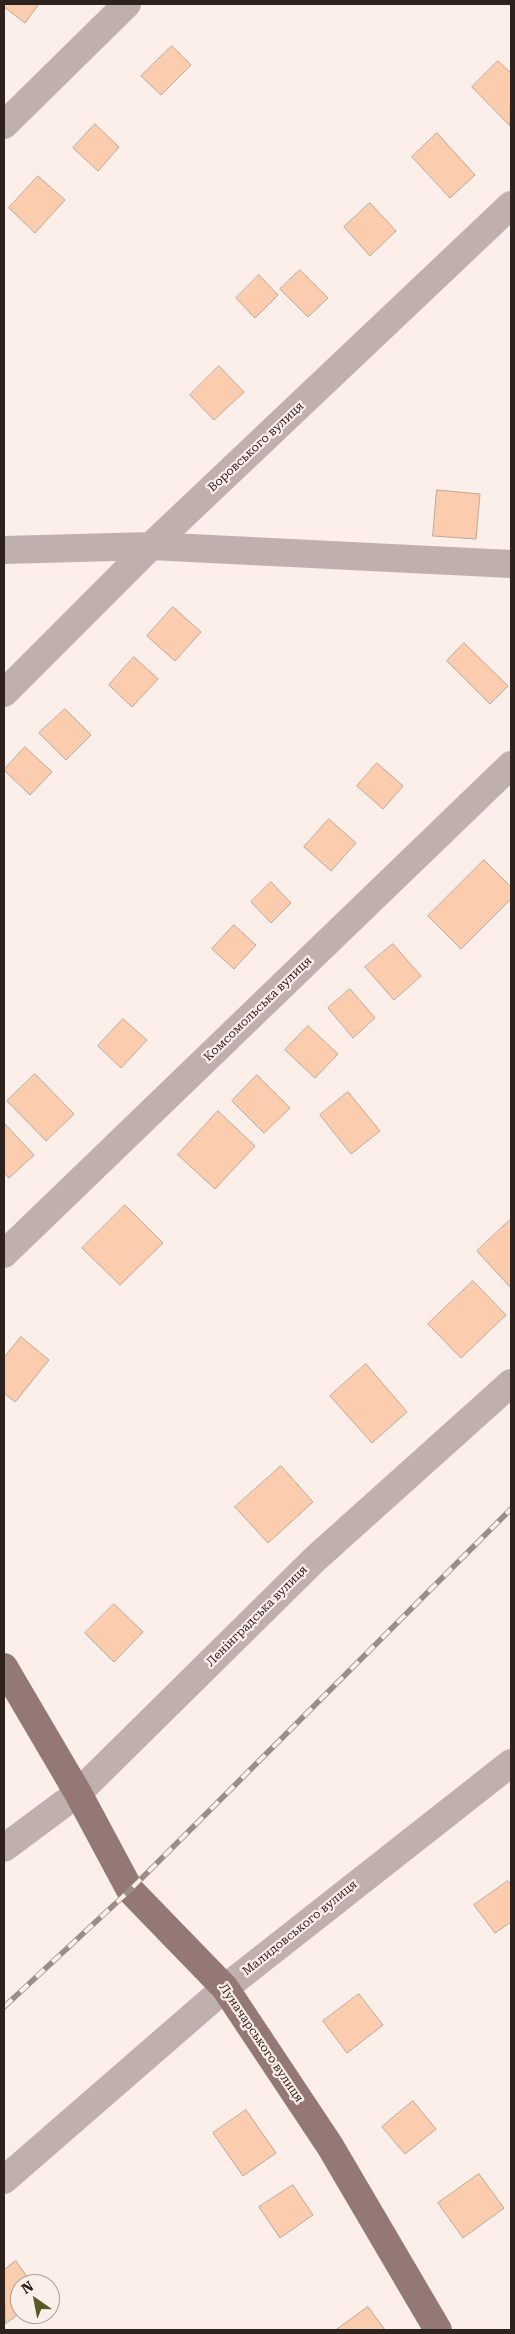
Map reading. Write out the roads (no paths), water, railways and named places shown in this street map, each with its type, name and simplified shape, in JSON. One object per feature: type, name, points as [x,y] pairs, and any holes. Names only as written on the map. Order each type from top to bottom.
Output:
[{"type":"main road","name":"Луначарського вулиця","points":[[4,1667],[78,1793],[130,1890],[225,1988],[330,2146],[438,2330]]},
{"type":"street","points":[[4,125],[127,4]]},
{"type":"street","name":"Воровського вулиця","points":[[4,693],[151,546],[511,205]]},
{"type":"street","points":[[4,550],[151,546],[511,564]]},
{"type":"street","name":"Комсомольська вулиця","points":[[4,1254],[511,765]]},
{"type":"street","name":"Ленінградська вулиця","points":[[4,1848],[78,1793],[315,1559],[511,1383]]},
{"type":"street","name":"Малидовського вулиця","points":[[4,2180],[225,1988],[511,1763]]},
{"type":"railway","points":[[4,2007],[130,1890],[511,1509]]}]
